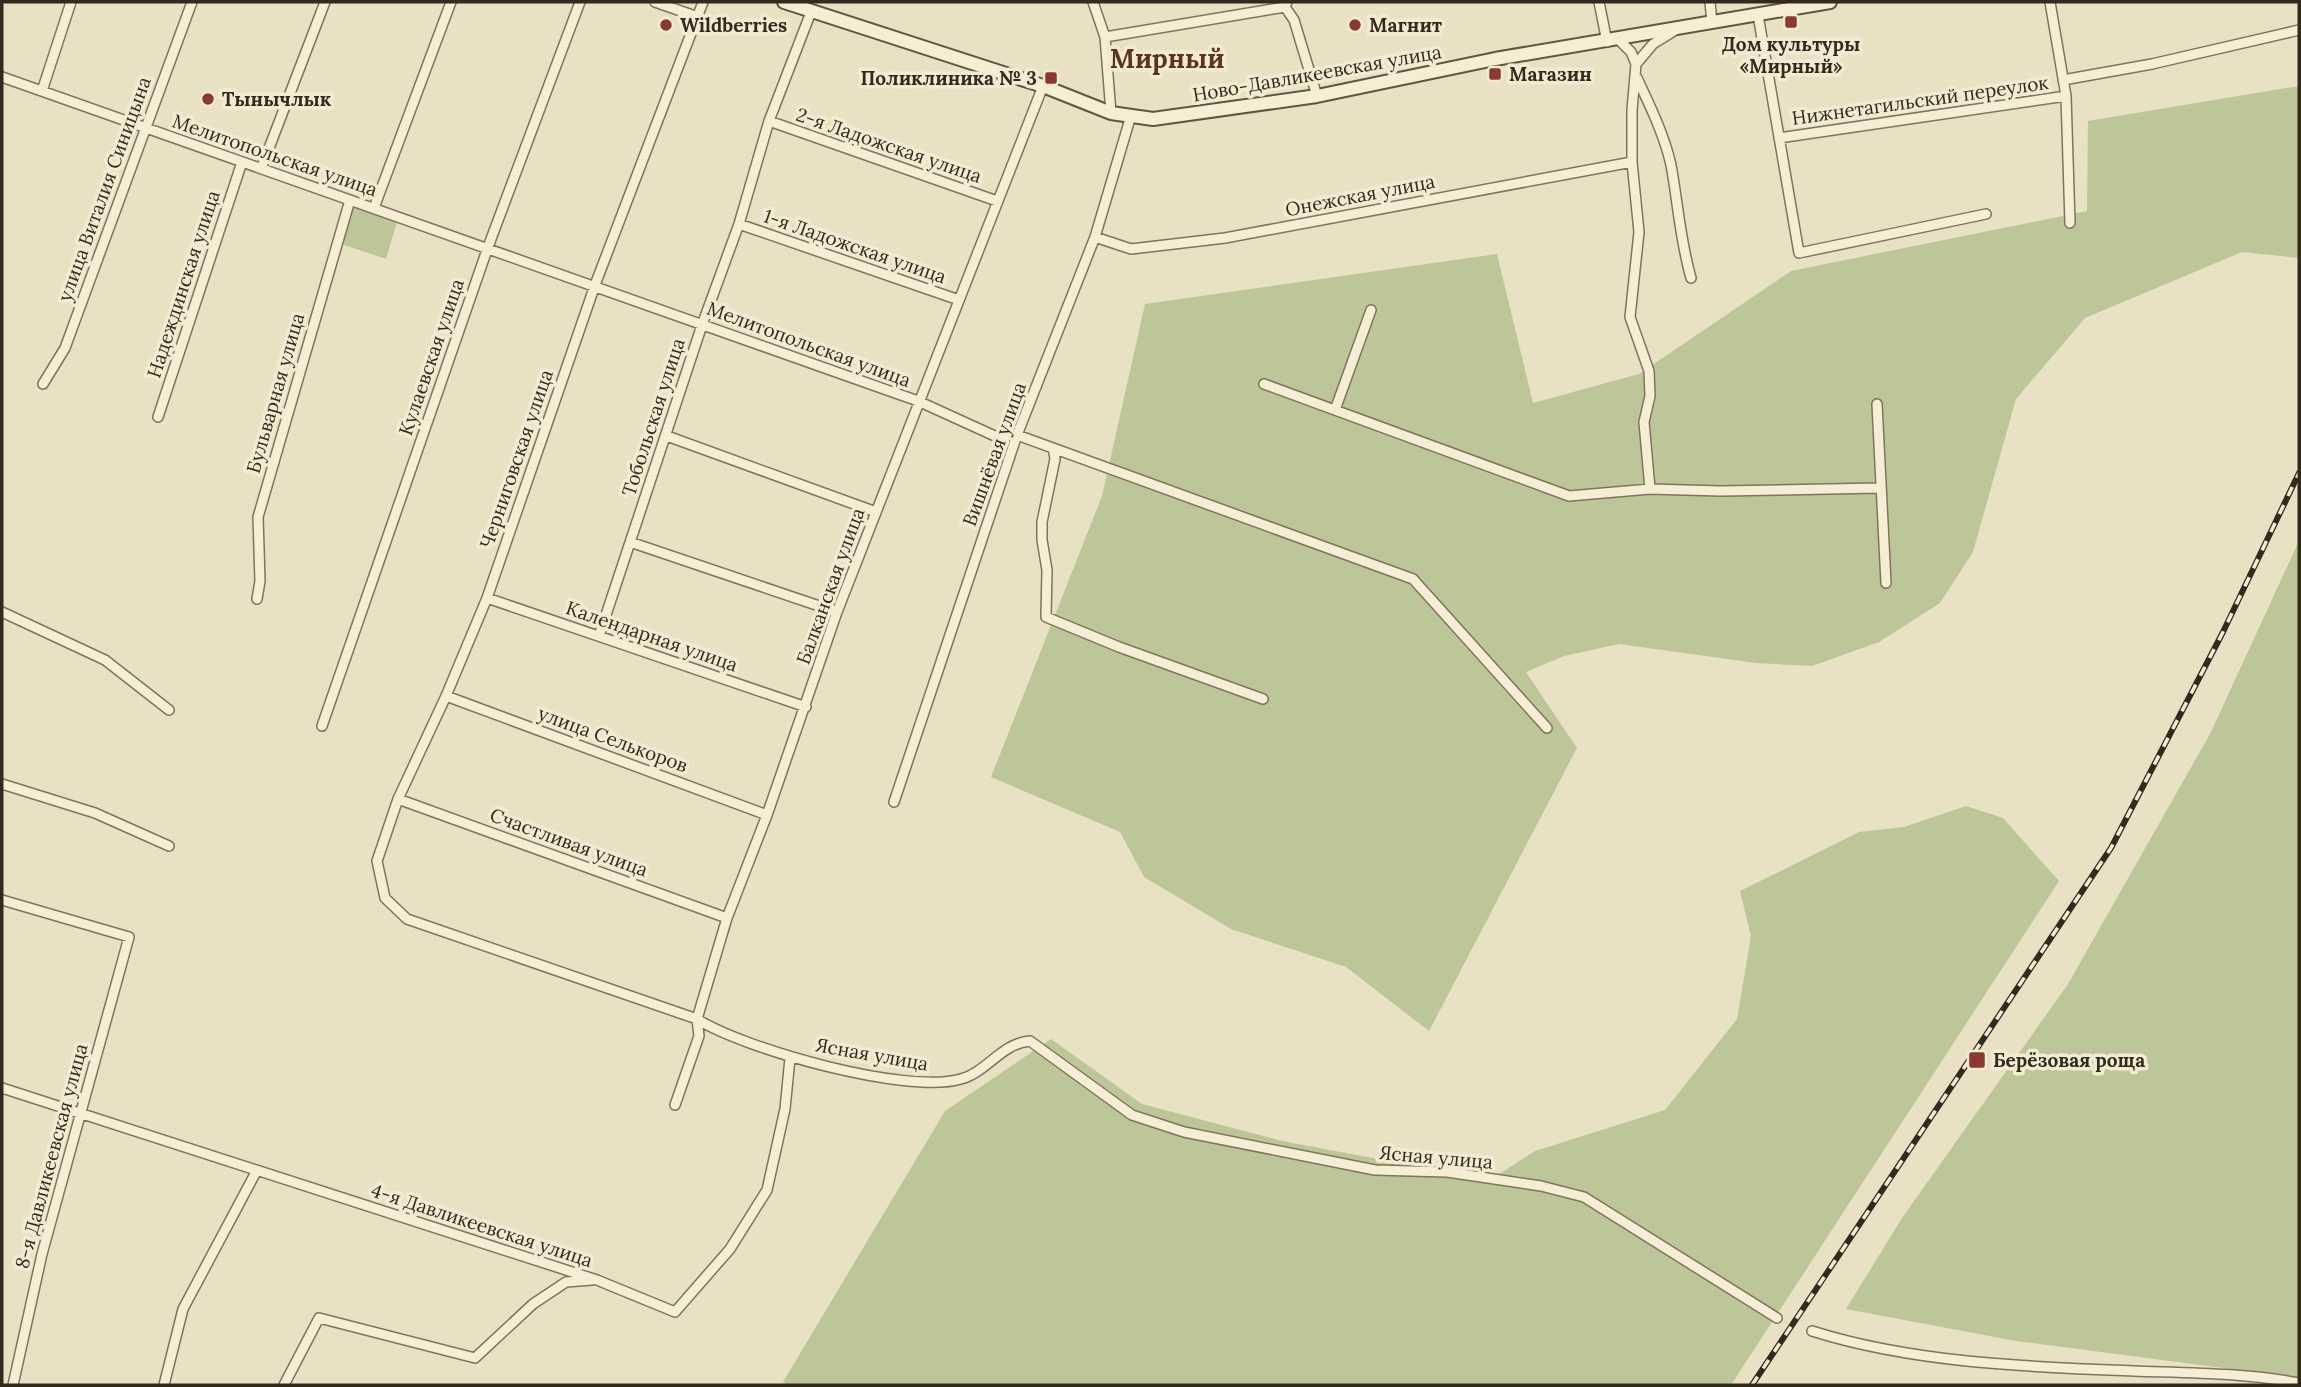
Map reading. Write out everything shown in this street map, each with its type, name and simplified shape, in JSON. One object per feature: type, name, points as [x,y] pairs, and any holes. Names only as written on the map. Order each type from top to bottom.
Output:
[{"type":"street","points":[[42,91],[71,2]]},
{"type":"street","name":"улица Виталия Синицына","points":[[43,384],[65,348],[192,2]]},
{"type":"street","points":[[261,169],[325,2]]},
{"type":"street","points":[[374,208],[451,2]]},
{"type":"street","name":"Кулаевская улица","points":[[322,726],[488,247],[580,2]]},
{"type":"street","points":[[655,2],[698,17]]},
{"type":"street","name":"Черниговская улица","points":[[407,919],[386,898],[377,861],[398,799],[446,696],[487,598],[594,285],[703,2]]},
{"type":"street","name":"Ново-Давликеевская улица","points":[[784,2],[1043,86],[1130,118],[1195,116],[1317,96],[1496,59],[1830,2]]},
{"type":"street","points":[[1093,2],[1105,37],[1111,113]]},
{"type":"street","points":[[1599,2],[1613,41],[1631,52],[1636,64],[1632,162],[1639,232],[1630,317],[1649,371],[1650,396],[1644,422],[1650,489]]},
{"type":"street","points":[[1710,2],[1713,23]]},
{"type":"street","points":[[2050,2],[2066,96],[2070,223]]},
{"type":"street","points":[[1105,37],[1286,4],[1294,20],[1317,96]]},
{"type":"street","name":"Тобольская улица","points":[[599,636],[702,325],[739,224],[769,121],[811,12]]},
{"type":"street","points":[[1758,15],[1799,253],[1986,214]]},
{"type":"street","points":[[1636,64],[1653,44],[1675,30]]},
{"type":"street","points":[[2063,80],[2152,64],[2299,30]]},
{"type":"street","points":[[1636,76],[1662,132],[1671,165],[1681,246],[1691,278]]},
{"type":"street","name":"Мелитопольская улица","points":[[2,77],[918,401],[997,438],[1017,435],[1413,579],[1547,728]]},
{"type":"street","name":"Балканская улица","points":[[675,1105],[699,1036],[697,1019],[727,918],[768,815],[837,612],[1043,86]]},
{"type":"street","name":"Нижнетагильский переулок","points":[[1779,138],[2066,96]]},
{"type":"street","name":"Вишнёвая улица","points":[[894,802],[1017,435],[1095,237],[1130,118]]},
{"type":"street","name":"2-я Ладожская улица","points":[[769,121],[997,201]]},
{"type":"street","name":"Надеждинская улица","points":[[158,417],[242,162]]},
{"type":"street","name":"Онежская улица","points":[[1095,237],[1131,249],[1225,238],[1632,162]]},
{"type":"street","name":"Бульварная улица","points":[[257,599],[260,581],[258,517],[350,200]]},
{"type":"street","name":"1-я Ладожская улица","points":[[739,224],[959,300]]},
{"type":"street","points":[[1335,411],[1370,310]]},
{"type":"street","points":[[1264,384],[1569,496],[1650,489],[1721,491],[1879,488]]},
{"type":"street","points":[[1877,404],[1879,488],[1886,583]]},
{"type":"street","points":[[667,436],[876,512]]},
{"type":"street","points":[[1053,448],[1055,459],[1042,522],[1047,570],[1046,617],[1263,699]]},
{"type":"street","points":[[631,542],[837,612]]},
{"type":"street","name":"Календарная улица","points":[[487,598],[806,707]]},
{"type":"street","points":[[2,612],[105,660],[169,710]]},
{"type":"street","name":"улица Селькоров","points":[[446,696],[768,815]]},
{"type":"street","points":[[2,784],[95,813],[169,846]]},
{"type":"street","name":"Счастливая улица","points":[[398,799],[727,918]]},
{"type":"street","name":"8-я Давликеевская улица","points":[[2,900],[129,937],[42,1254],[13,1385]]},
{"type":"street","name":"Ясная улица","points":[[407,919],[697,1019],[716,1031],[790,1058],[924,1084],[962,1079],[1017,1042],[1030,1041],[1132,1115],[1184,1132],[1375,1170],[1447,1172],[1541,1186],[1584,1197],[1777,1318]]},
{"type":"street","name":"4-я Давликеевская улица","points":[[2,1088],[597,1280],[675,1312],[730,1249],[767,1190],[785,1109],[790,1058]]},
{"type":"street","points":[[164,1385],[183,1309],[256,1172]]},
{"type":"street","points":[[284,1385],[319,1318],[475,1358],[534,1304],[566,1282],[597,1280]]},
{"type":"street","points":[[1812,1331],[1859,1346],[2039,1367],[2258,1376],[2299,1383]]},
{"type":"green space","points":[[2299,86],[2299,258],[2242,252],[2085,318],[2016,399],[1973,552],[1940,603],[1879,642],[1812,666],[1756,663],[1619,644],[1564,656],[1526,672],[1577,748],[1429,1031],[1346,967],[1231,929],[1144,877],[1120,832],[991,777],[1102,496],[1145,304],[1497,254],[1533,403],[1639,374],[1791,271],[2087,211],[2088,121]]},
{"type":"green space","points":[[353,207],[397,222],[386,259],[341,244]]},
{"type":"green space","name":"Берёзовая роща","points":[[2299,541],[2299,1378],[2016,1341],[1846,1309],[1902,1218],[2068,984],[2210,734]]},
{"type":"green space","points":[[1966,806],[2003,818],[2059,881],[1731,1385],[787,1385],[783,1382],[945,1111],[1051,1039],[1142,1104],[1282,1141],[1490,1180],[1535,1151],[1665,1110],[1737,1019],[1751,936],[1740,891],[1859,832],[1904,827]]},
{"type":"railway","points":[[1752,1385],[2111,848],[2223,632],[2299,473]]},
{"type":"place","name":"Дом культуры «Мирный»","points":[[1791,22]]},
{"type":"place","name":"Wildberries","points":[[666,25]]},
{"type":"place","name":"Магнит","points":[[1355,25]]},
{"type":"place","name":"Магазин","points":[[1495,74]]},
{"type":"place","name":"Поликлиника № 3","points":[[1051,78]]},
{"type":"place","name":"Тынычлык","points":[[208,99]]},
{"type":"place","name":"Берёзовая роща","points":[[1977,1060]]},
{"type":"district","name":"Мирный","points":[[1167,58]]}]
